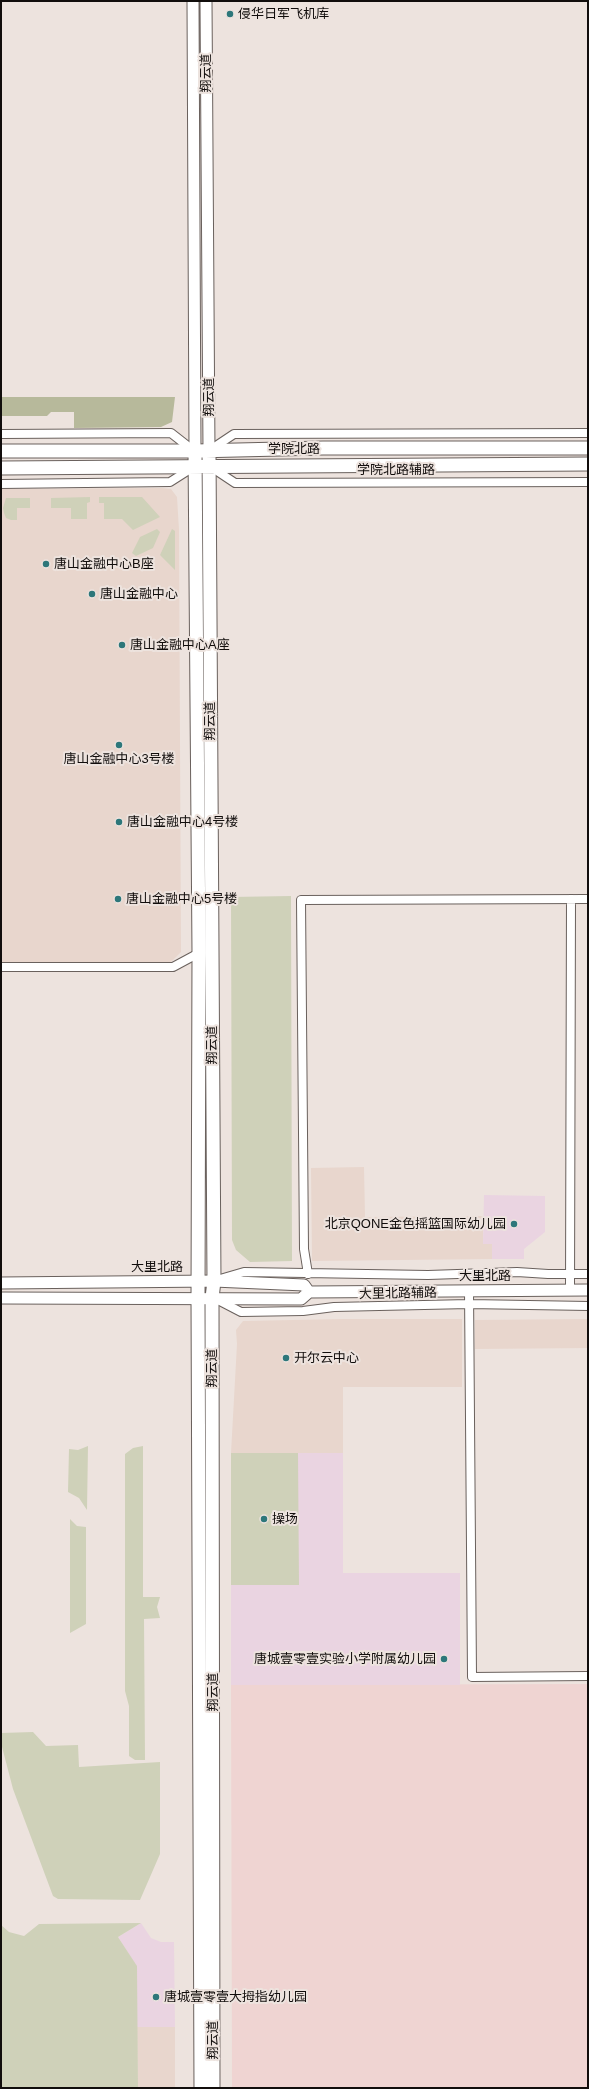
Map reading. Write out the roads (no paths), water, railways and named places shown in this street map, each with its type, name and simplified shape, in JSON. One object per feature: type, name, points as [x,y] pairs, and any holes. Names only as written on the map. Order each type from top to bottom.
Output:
[{"type":"main road","name":"翔云道","points":[[193,1],[199,954],[198,1298],[201,2088]]},
{"type":"main road","name":"翔云道","points":[[206,1],[214,1281],[212,1298],[213,2088]]},
{"type":"main road","name":"学院北路","points":[[1,450],[209,451],[323,448],[588,448]]},
{"type":"main road","name":"学院北路","points":[[1,468],[195,465],[588,464]]},
{"type":"main road","name":"大里北路","points":[[1,1283],[214,1281],[304,1285],[310,1292]]},
{"type":"main road","name":"大里北路","points":[[1,1298],[301,1299],[310,1292],[588,1290]]},
{"type":"street","points":[[323,433],[323,448]]},
{"type":"street","points":[[209,451],[234,434],[588,433]]},
{"type":"street","points":[[1,434],[171,434],[195,451]]},
{"type":"street","points":[[1,484],[170,482],[195,465]]},
{"type":"street","name":"学院北路辅路","points":[[209,466],[236,483],[588,482]]},
{"type":"street","points":[[570,1290],[571,899]]},
{"type":"street","points":[[308,1274],[304,1249],[301,900],[588,899]]},
{"type":"street","points":[[1,967],[173,967],[199,954]]},
{"type":"street","name":"大里北路辅路","points":[[214,1281],[244,1272],[428,1275],[517,1272],[588,1274]]},
{"type":"street","points":[[469,1290],[472,1677],[588,1676]]},
{"type":"street","name":"大里北路辅路","points":[[212,1298],[241,1312],[303,1311],[334,1307],[469,1304],[588,1306]]},
{"type":"place","name":"侵华日军飞机库","points":[[230,14]]},
{"type":"place","name":"唐山金融中心B座","points":[[46,564]]},
{"type":"place","name":"唐山金融中心","points":[[92,594]]},
{"type":"place","name":"唐山金融中心A座","points":[[122,645]]},
{"type":"place","name":"唐山金融中心3号楼","points":[[119,745]]},
{"type":"place","name":"唐山金融中心4号楼","points":[[119,822]]},
{"type":"place","name":"唐山金融中心5号楼","points":[[118,899]]},
{"type":"place","name":"北京QONE金色摇篮国际幼儿园","points":[[514,1224]]},
{"type":"place","name":"开尔云中心","points":[[286,1358]]},
{"type":"place","name":"操场","points":[[264,1519]]},
{"type":"place","name":"唐城壹零壹实验小学附属幼儿园","points":[[444,1659]]},
{"type":"place","name":"唐城壹零壹大拇指幼儿园","points":[[156,1997]]}]
